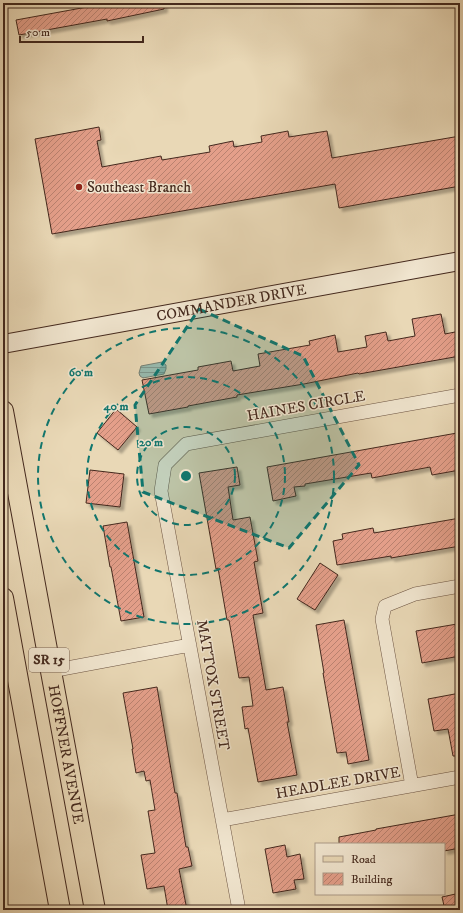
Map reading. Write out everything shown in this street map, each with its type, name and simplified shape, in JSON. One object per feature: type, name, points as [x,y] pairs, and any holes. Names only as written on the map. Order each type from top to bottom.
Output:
[{"type":"main road","name":"HOFFNER AVENUE","points":[[3,411],[94,910]]},
{"type":"main road","name":"SR 15","points":[[3,598],[60,910]]},
{"type":"street","name":"COMMANDER DRIVE","points":[[3,344],[460,261]]},
{"type":"street","name":"HAINES CIRCLE","points":[[165,465],[186,444],[460,394]]},
{"type":"street","name":"MATTOX STREET","points":[[165,465],[161,491],[239,910]]},
{"type":"street","points":[[412,786],[382,619],[385,606],[415,594],[460,586]]},
{"type":"street","points":[[51,671],[190,646]]},
{"type":"street","name":"HEADLEE DRIVE","points":[[222,820],[460,777]]},
{"type":"highlighted area","points":[[199,309],[303,356],[359,465],[289,548],[143,492],[135,405]]},
{"type":"water","points":[[162,362],[166,365],[164,374],[143,378],[140,376],[139,373],[141,366]]},
{"type":"building","points":[[113,3],[164,3],[164,9],[107,21],[107,19],[19,35],[16,20]]},
{"type":"building","points":[[99,127],[101,140],[97,141],[102,167],[161,156],[162,160],[210,152],[209,146],[233,141],[234,147],[262,142],[261,136],[288,131],[289,137],[327,131],[332,158],[460,136],[460,186],[339,208],[335,184],[52,234],[35,139]]},
{"type":"building","points":[[441,314],[445,334],[460,331],[460,356],[237,395],[237,397],[149,414],[142,380],[198,370],[198,367],[231,361],[233,371],[260,366],[258,354],[310,345],[309,341],[335,335],[338,352],[367,347],[365,336],[386,332],[388,341],[415,336],[412,319]]},
{"type":"building","points":[[116,409],[137,427],[118,450],[97,433]]},
{"type":"building","points":[[457,433],[460,452],[460,470],[432,475],[430,467],[372,478],[371,473],[294,487],[296,496],[273,501],[267,467]]},
{"type":"building","points":[[237,467],[240,485],[228,487],[233,520],[250,517],[258,561],[254,562],[263,613],[253,615],[266,690],[283,687],[289,722],[287,722],[297,775],[258,782],[248,728],[245,729],[242,707],[253,706],[249,677],[239,678],[218,568],[216,569],[199,473]]},
{"type":"building","points":[[90,470],[124,474],[120,507],[86,503]]},
{"type":"building","points":[[460,518],[460,546],[391,558],[391,556],[337,565],[333,541],[343,539],[342,534],[373,528],[374,533]]},
{"type":"building","points":[[127,522],[144,617],[121,621],[103,526]]},
{"type":"building","points":[[320,563],[338,575],[315,610],[297,599]]},
{"type":"building","points":[[344,620],[369,760],[348,764],[346,752],[337,753],[316,625]]},
{"type":"building","points":[[457,624],[460,643],[460,656],[422,663],[416,631]]},
{"type":"building","points":[[157,687],[175,793],[177,793],[186,847],[188,847],[192,866],[179,869],[187,910],[168,910],[164,886],[147,889],[141,855],[155,853],[148,811],[155,810],[150,780],[146,781],[144,771],[136,773],[123,693]]},
{"type":"building","points":[[460,693],[460,756],[453,756],[448,729],[434,731],[428,699]]},
{"type":"building","points":[[460,814],[460,848],[445,851],[445,843],[339,843],[339,837]]},
{"type":"building","points":[[285,845],[287,857],[300,854],[304,879],[294,880],[296,889],[273,893],[265,849]]},
{"type":"building","points":[[460,893],[460,910],[445,910],[442,897]]},
{"type":"place","name":"Southeast Branch","points":[[79,187]]}]
